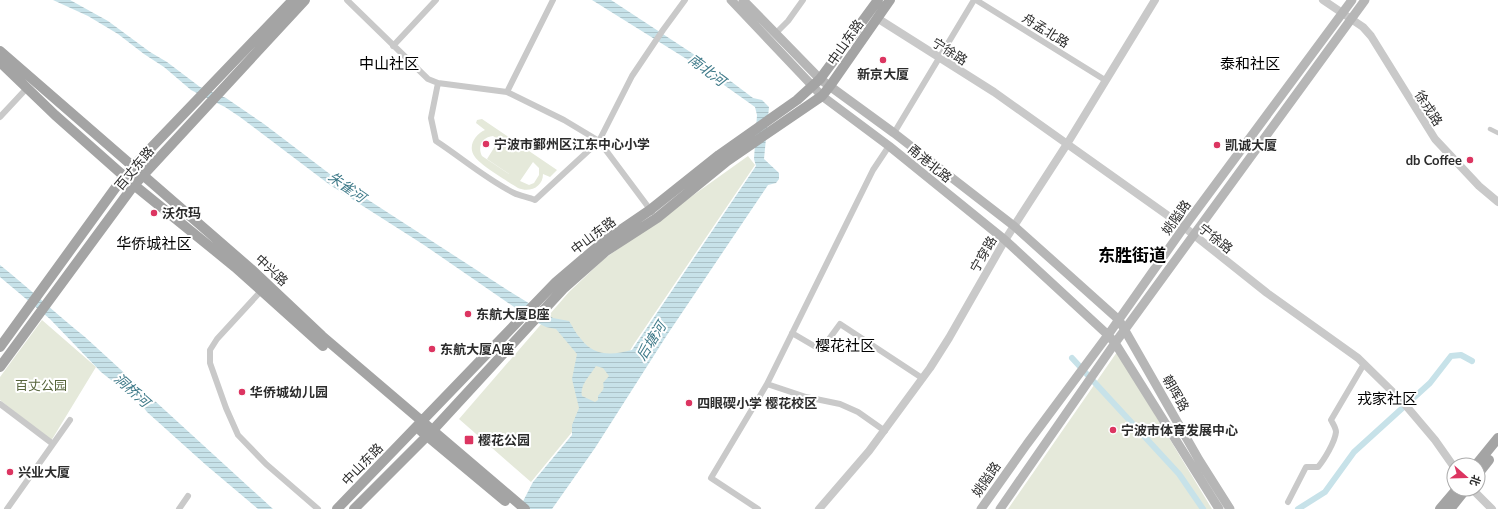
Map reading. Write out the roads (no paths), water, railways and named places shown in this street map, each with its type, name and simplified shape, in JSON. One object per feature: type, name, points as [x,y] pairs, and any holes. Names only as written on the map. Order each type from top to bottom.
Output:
[{"type":"main road","name":"百丈东路","points":[[0,347],[46,286],[124,176],[293,0]]},
{"type":"main road","name":"百丈东路","points":[[0,367],[134,185],[306,0]]},
{"type":"main road","name":"甬港北路","points":[[731,0],[822,96],[889,146],[1005,240],[1115,343]]},
{"type":"main road","name":"甬港北路","points":[[743,0],[820,79],[894,133],[1014,226],[1119,320],[1125,330]]},
{"type":"main road","name":"中山东路","points":[[354,509],[528,327],[556,282],[603,242],[650,210],[718,154],[798,100],[820,79],[878,0]]},
{"type":"main road","name":"中山东路","points":[[337,509],[518,321],[563,289],[606,252],[657,218],[727,161],[773,128],[822,96],[890,0]]},
{"type":"main road","name":"姚隘路","points":[[981,509],[1026,444],[1108,335],[1184,228],[1352,0]]},
{"type":"main road","name":"姚隘路","points":[[1000,509],[1115,343],[1365,0]]},
{"type":"main road","name":"中兴路","points":[[0,51],[251,268],[322,336],[428,433],[515,506],[525,509]]},
{"type":"main road","name":"中兴路","points":[[0,62],[134,185],[235,267],[261,291],[419,424]]},
{"type":"main road","name":"朝晖路","points":[[1125,330],[1199,460],[1230,509]]},
{"type":"main road","name":"朝晖路","points":[[1115,343],[1219,509]]},
{"type":"main road","points":[[1483,457],[1498,438]]},
{"type":"main road","points":[[1486,464],[1498,449]]},
{"type":"main road","points":[[1440,509],[1450,497]]},
{"type":"main road","points":[[1450,509],[1460,497]]},
{"type":"street","points":[[346,0],[428,79],[438,83],[507,92],[564,120],[599,141],[657,218]]},
{"type":"street","points":[[393,46],[436,0]]},
{"type":"street","points":[[507,92],[553,0]]},
{"type":"street","points":[[438,83],[431,118],[436,141],[477,171],[514,193],[535,200],[599,141],[632,76],[685,0]]},
{"type":"street","points":[[775,34],[788,21],[803,0]]},
{"type":"street","points":[[894,133],[975,0]]},
{"type":"street","name":"舟孟北路","points":[[975,0],[1105,80]]},
{"type":"street","points":[[986,6],[990,0]]},
{"type":"street","name":"宁穿路","points":[[819,509],[885,431],[922,378],[948,338],[1005,240],[1155,0]]},
{"type":"street","name":"徐戎路","points":[[1323,0],[1363,26],[1371,36],[1435,138],[1478,186],[1498,202]]},
{"type":"street","name":"宁徐路","points":[[877,18],[994,92],[1184,228],[1267,293],[1358,358],[1402,401],[1435,440],[1447,457]]},
{"type":"street","points":[[0,117],[27,88]]},
{"type":"street","points":[[1490,129],[1498,133]]},
{"type":"street","points":[[758,509],[711,478],[767,384],[873,170],[889,146]]},
{"type":"street","points":[[261,291],[217,339],[210,350],[210,363],[226,408],[238,435],[266,464],[318,509]]},
{"type":"street","points":[[792,334],[821,350],[840,324],[922,378]]},
{"type":"street","points":[[1288,502],[1306,467],[1318,467],[1323,461],[1336,431],[1331,420],[1364,364]]},
{"type":"street","points":[[767,384],[806,397],[840,404],[858,412],[885,431]]},
{"type":"street","points":[[0,404],[53,444]]},
{"type":"street","points":[[7,509],[70,420]]},
{"type":"street","points":[[179,509],[188,496]]},
{"type":"street","points":[[1480,497],[1492,509]]},
{"type":"water","points":[[53,0],[70,0],[108,21],[200,87],[226,98],[264,124],[339,181],[553,318],[569,321],[586,345],[598,352],[618,353],[632,350],[756,166],[754,159],[757,115],[755,107],[693,63],[592,0],[611,0],[704,61],[753,98],[762,100],[769,107],[764,159],[779,173],[779,179],[776,183],[768,185],[667,335],[595,448],[552,509],[519,509],[533,482],[572,435],[572,425],[579,408],[572,379],[577,354],[556,329],[546,327],[536,322],[424,245],[330,185],[240,117],[225,107],[191,90],[164,67],[118,34],[88,16]],"holes":[[[596,366],[603,368],[609,376],[603,383],[603,389],[598,396],[598,400],[595,402],[582,396],[582,388]]]},
{"type":"water","name":"洞桥河","points":[[0,265],[85,337],[273,509],[258,509],[206,465],[147,412],[141,404],[101,372],[50,319],[0,277]]},
{"type":"waterway","points":[[1298,509],[1325,492],[1354,452],[1430,383],[1451,356],[1461,355],[1472,361]]},
{"type":"waterway","points":[[1072,358],[1179,474],[1203,509]]},
{"type":"place","name":"新京大厦","points":[[883,60]]},
{"type":"place","name":"宁波市鄞州区江东中心小学","points":[[486,144]]},
{"type":"place","name":"凯诚大厦","points":[[1217,145]]},
{"type":"place","name":"db Coffee","points":[[1470,160]]},
{"type":"place","name":"沃尔玛","points":[[154,213]]},
{"type":"place","name":"东航大厦B座","points":[[468,314]]},
{"type":"place","name":"东航大厦A座","points":[[432,349]]},
{"type":"place","name":"华侨城幼儿园","points":[[242,392]]},
{"type":"place","name":"四眼碶小学 樱花校区","points":[[689,403]]},
{"type":"place","name":"宁波市体育发展中心","points":[[1113,430]]},
{"type":"place","name":"樱花公园","points":[[469,440]]},
{"type":"place","name":"兴业大厦","points":[[10,472]]},
{"type":"district","name":"中山社区","points":[[389,64]]},
{"type":"district","name":"泰和社区","points":[[1250,64]]},
{"type":"district","name":"华侨城社区","points":[[154,244]]},
{"type":"district","name":"东胜街道","points":[[1132,255]]},
{"type":"district","name":"樱花社区","points":[[845,346]]},
{"type":"district","name":"戎家社区","points":[[1387,399]]},
{"type":"water label","name":"南北河","points":[[707,70]]},
{"type":"water label","name":"朱雀河","points":[[347,187]]},
{"type":"water label","name":"后塘河","points":[[651,341]]},
{"type":"park label","name":"百丈公园","points":[[41,385]]}]
